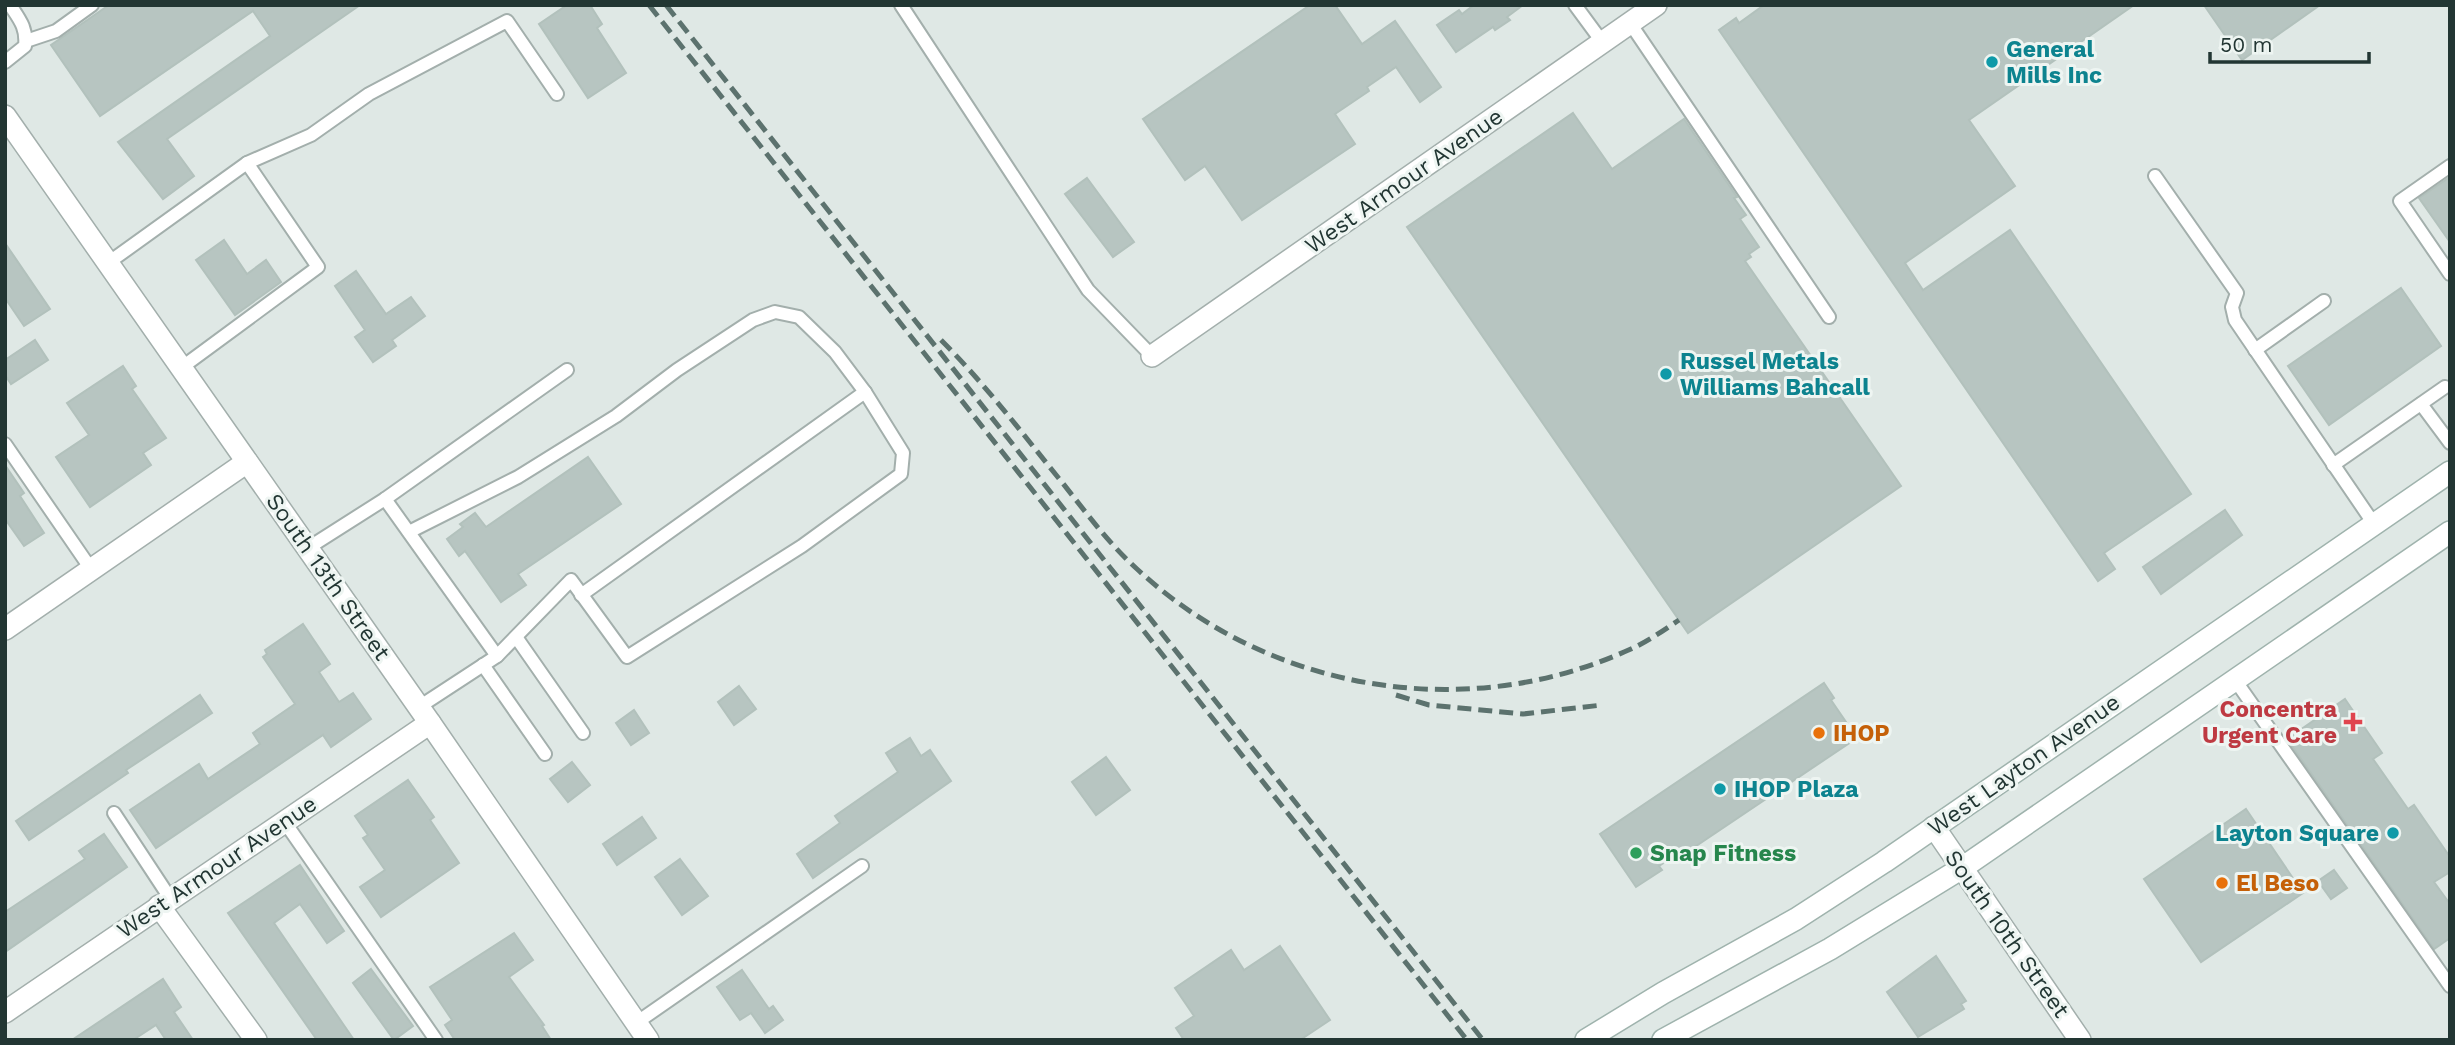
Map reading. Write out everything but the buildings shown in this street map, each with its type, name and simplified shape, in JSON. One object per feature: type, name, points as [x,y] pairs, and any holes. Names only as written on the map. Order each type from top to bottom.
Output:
[{"type":"street","name":"West Armour Avenue","points":[[1152,356],[1657,5]]},
{"type":"street","name":"South 13th Street","points":[[5,116],[425,715],[642,1031]]},
{"type":"street","points":[[5,629],[247,462]]},
{"type":"street","name":"West Layton Avenue","points":[[1586,1040],[1805,913],[2450,472]]},
{"type":"street","points":[[1663,1040],[1830,949],[1962,868],[2450,532]]},
{"type":"street","name":"West Armour Avenue","points":[[5,1012],[284,821],[425,715]]},
{"type":"street","name":"South 10th Street","points":[[1934,827],[2080,1040]]},
{"type":"street","points":[[165,902],[256,1040]]},
{"type":"lane","points":[[5,62],[25,46],[26,41],[25,27],[10,5]]},
{"type":"lane","points":[[26,41],[56,31],[92,5]]},
{"type":"lane","points":[[901,5],[1087,290],[1152,356]]},
{"type":"lane","points":[[1575,5],[1603,43]]},
{"type":"lane","points":[[108,263],[247,163],[311,135],[369,94],[507,21],[556,94]]},
{"type":"lane","points":[[1630,23],[1829,317]]},
{"type":"lane","points":[[181,368],[318,267],[247,163]]},
{"type":"lane","points":[[2450,166],[2400,201],[2450,274]]},
{"type":"lane","points":[[2155,176],[2237,293],[2232,307],[2235,320],[2374,524]]},
{"type":"lane","points":[[2255,350],[2324,301]]},
{"type":"lane","points":[[409,532],[518,477],[616,416],[677,370],[753,320],[775,312],[799,317],[835,352],[866,392],[903,453],[901,474],[802,546],[627,657],[571,580],[497,656],[425,715]]},
{"type":"lane","points":[[308,548],[385,499],[567,370]]},
{"type":"lane","points":[[2333,465],[2445,387]]},
{"type":"lane","points":[[581,595],[866,392]]},
{"type":"lane","points":[[2421,404],[2450,443]]},
{"type":"lane","points":[[5,444],[91,569]]},
{"type":"lane","points":[[385,499],[497,656]]},
{"type":"lane","points":[[516,637],[583,733]]},
{"type":"lane","points":[[483,665],[545,754]]},
{"type":"lane","points":[[2235,680],[2450,986]]},
{"type":"lane","points":[[114,813],[165,902]]},
{"type":"lane","points":[[284,821],[436,1040]]},
{"type":"lane","points":[[642,1031],[862,866]]},
{"type":"railway","points":[[649,5],[1467,1040]]},
{"type":"railway","points":[[666,5],[1483,1040]]},
{"type":"railway","points":[[941,340],[1003,409],[1107,538],[1137,569],[1189,610],[1245,643],[1305,667],[1368,683],[1433,689],[1497,686],[1562,674],[1624,652],[1679,620]]},
{"type":"railway","points":[[1396,695],[1429,705],[1523,714],[1602,705]]},
{"type":"place","name":"General Mills Inc","points":[[1992,62]]},
{"type":"place","name":"Russel Metals Williams Bahcall","points":[[1666,374]]},
{"type":"place","name":"Concentra Urgent Care","points":[[2353,722]]},
{"type":"place","name":"IHOP","points":[[1819,733]]},
{"type":"place","name":"IHOP Plaza","points":[[1720,789]]},
{"type":"place","name":"Layton Square","points":[[2393,833]]},
{"type":"place","name":"Snap Fitness","points":[[1636,853]]},
{"type":"place","name":"El Beso","points":[[2222,883]]}]
